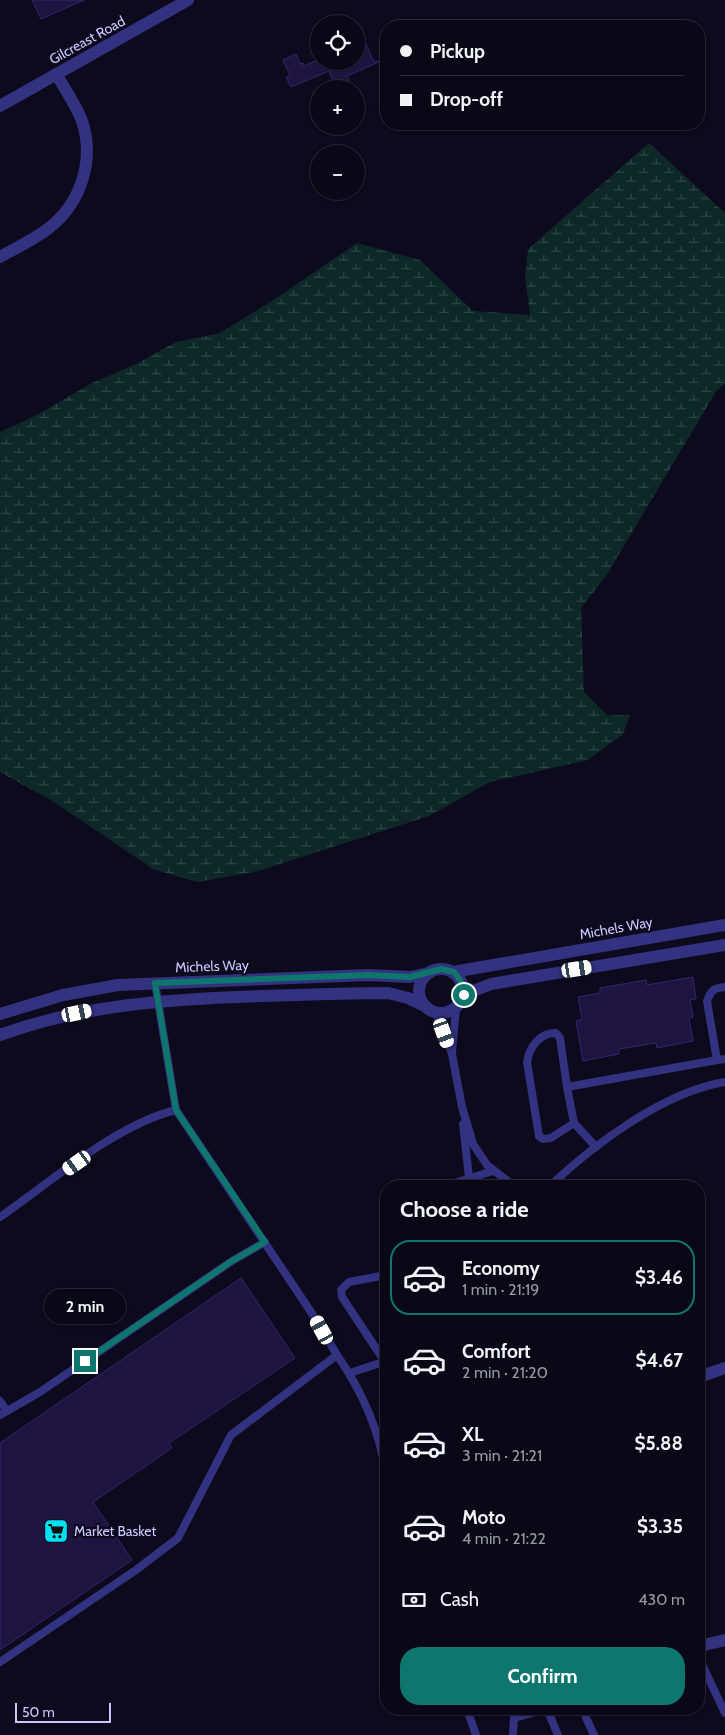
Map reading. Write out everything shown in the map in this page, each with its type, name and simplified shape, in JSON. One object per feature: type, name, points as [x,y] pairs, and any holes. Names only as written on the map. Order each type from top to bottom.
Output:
[{"type":"street","name":"Gilcreast Road","points":[[0,106],[188,0]]},
{"type":"street","points":[[0,257],[49,228],[68,210],[80,188],[87,158],[85,130],[75,107],[56,74]]},
{"type":"street","name":"Michels Way","points":[[454,972],[725,925]]},
{"type":"street","points":[[0,1035],[85,1011],[157,1002],[378,993],[396,995],[436,1013],[450,1012],[456,1008],[464,995],[490,984],[725,945]]},
{"type":"street","points":[[424,1006],[421,999],[420,984],[429,972],[441,969],[454,972],[462,982],[464,995]]},
{"type":"street","name":"Michels Way","points":[[0,1014],[35,1002],[95,988],[155,983],[368,975],[410,977],[429,972]]},
{"type":"street","points":[[705,1375],[725,1368]]},
{"type":"street","points":[[705,1645],[725,1640]]},
{"type":"lane","points":[[155,983],[176,1110],[316,1318],[337,1355],[350,1373],[364,1400],[380,1440]]},
{"type":"lane","points":[[567,1087],[721,1060],[707,1001],[710,993],[715,988],[725,987]]},
{"type":"lane","points":[[452,1054],[456,1008]]},
{"type":"lane","points":[[436,1013],[452,1054],[462,1107],[468,1178]]},
{"type":"lane","points":[[574,1123],[551,1138],[544,1139],[540,1136],[526,1062],[528,1055],[540,1037],[548,1032],[556,1033],[560,1038],[574,1123],[596,1147]]},
{"type":"lane","points":[[556,1180],[596,1147],[671,1098],[710,1084],[725,1082]]},
{"type":"lane","points":[[462,1107],[473,1144],[479,1156],[506,1180]]},
{"type":"lane","points":[[0,1217],[106,1143],[146,1120],[176,1110]]},
{"type":"lane","points":[[464,1180],[494,1171]]},
{"type":"lane","points":[[0,1401],[4,1413],[40,1392],[232,1261],[265,1242]]},
{"type":"lane","points":[[380,1275],[349,1282],[341,1290],[342,1297],[380,1353]]},
{"type":"lane","points":[[0,1662],[136,1570],[178,1538],[231,1435],[337,1355]]},
{"type":"lane","points":[[350,1373],[380,1364]]},
{"type":"lane","points":[[705,1671],[725,1713]]},
{"type":"lane","points":[[469,1715],[476,1735]]},
{"type":"lane","points":[[513,1735],[514,1718],[525,1715]]},
{"type":"lane","points":[[550,1715],[558,1735]]},
{"type":"lane","points":[[585,1715],[594,1735]]},
{"type":"green space","points":[[649,143],[725,213],[725,384],[717,390],[606,576],[581,608],[584,692],[607,715],[630,715],[623,734],[588,760],[490,782],[429,816],[255,872],[197,882],[153,869],[54,802],[0,772],[0,432],[37,415],[92,383],[136,364],[176,342],[220,333],[272,301],[357,243],[420,260],[473,311],[530,315],[525,277],[528,249]]},
{"type":"building","points":[[32,0],[84,0],[41,19]]},
{"type":"building","points":[[365,44],[373,61],[380,61],[365,68]]},
{"type":"building","points":[[296,54],[300,64],[303,63],[304,66],[310,63],[310,70],[361,70],[347,76],[349,80],[332,80],[329,71],[291,87],[286,77],[290,75],[283,60]]},
{"type":"building","points":[[693,977],[696,999],[690,1000],[693,1017],[689,1018],[693,1041],[657,1048],[656,1043],[619,1049],[619,1054],[583,1061],[576,1021],[582,1019],[578,997],[600,993],[600,988],[646,980],[647,985]]},
{"type":"building","points":[[241,1278],[295,1358],[169,1443],[172,1448],[93,1502],[132,1560],[0,1650],[0,1443]]},
{"type":"place","name":"Market Basket","points":[[56,1531]]},
{"type":"route","points":[[85,1361],[232,1261],[265,1242],[176,1110],[155,983],[368,975],[410,977],[441,969],[454,972],[462,982],[464,995]]}]
